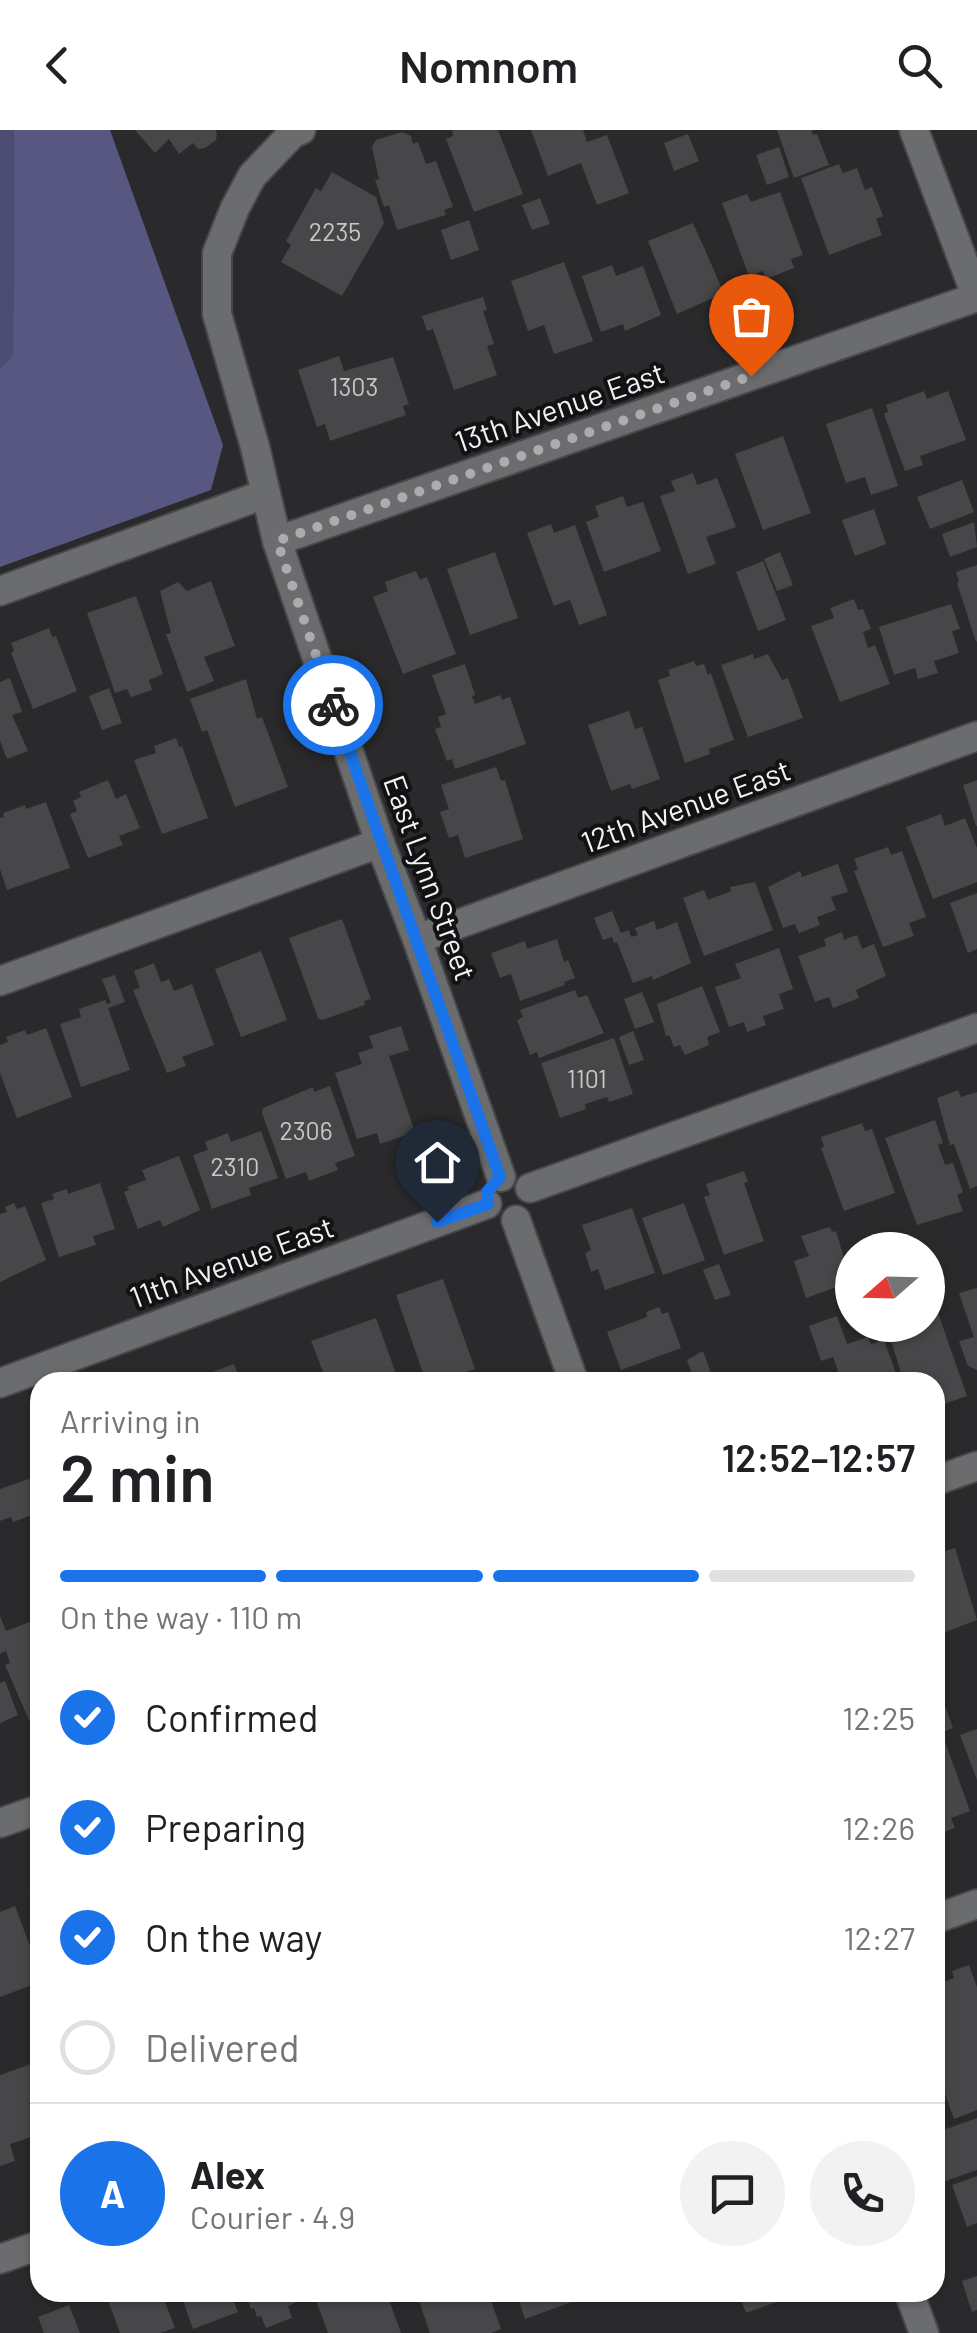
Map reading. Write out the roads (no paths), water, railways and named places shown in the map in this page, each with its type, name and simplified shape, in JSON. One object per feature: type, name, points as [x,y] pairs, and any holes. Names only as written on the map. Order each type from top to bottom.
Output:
[{"type":"street","name":"East Lynn Street","points":[[301,130],[252,176],[217,252],[217,314],[277,541],[500,1177]]},
{"type":"street","points":[[914,130],[977,297]]},
{"type":"street","name":"13th Avenue East","points":[[277,541],[977,297]]},
{"type":"street","points":[[0,592],[265,494]]},
{"type":"street","name":"12th Avenue East","points":[[417,938],[977,736]]},
{"type":"street","points":[[0,981],[380,843]]},
{"type":"street","points":[[530,1188],[977,1028]]},
{"type":"street","points":[[500,1177],[518,1177],[530,1188],[530,1207],[516,1220],[500,1219],[488,1204],[487,1192],[500,1177]]},
{"type":"street","name":"11th Avenue East","points":[[0,1383],[488,1204]]},
{"type":"street","points":[[516,1220],[570,1372]]},
{"type":"street","points":[[945,1478],[977,1466]]},
{"type":"street","points":[[0,1824],[30,1813]]},
{"type":"street","points":[[945,1915],[977,1904]]},
{"type":"street","points":[[0,2259],[30,2248]]},
{"type":"street","points":[[912,2302],[924,2333]]}]
